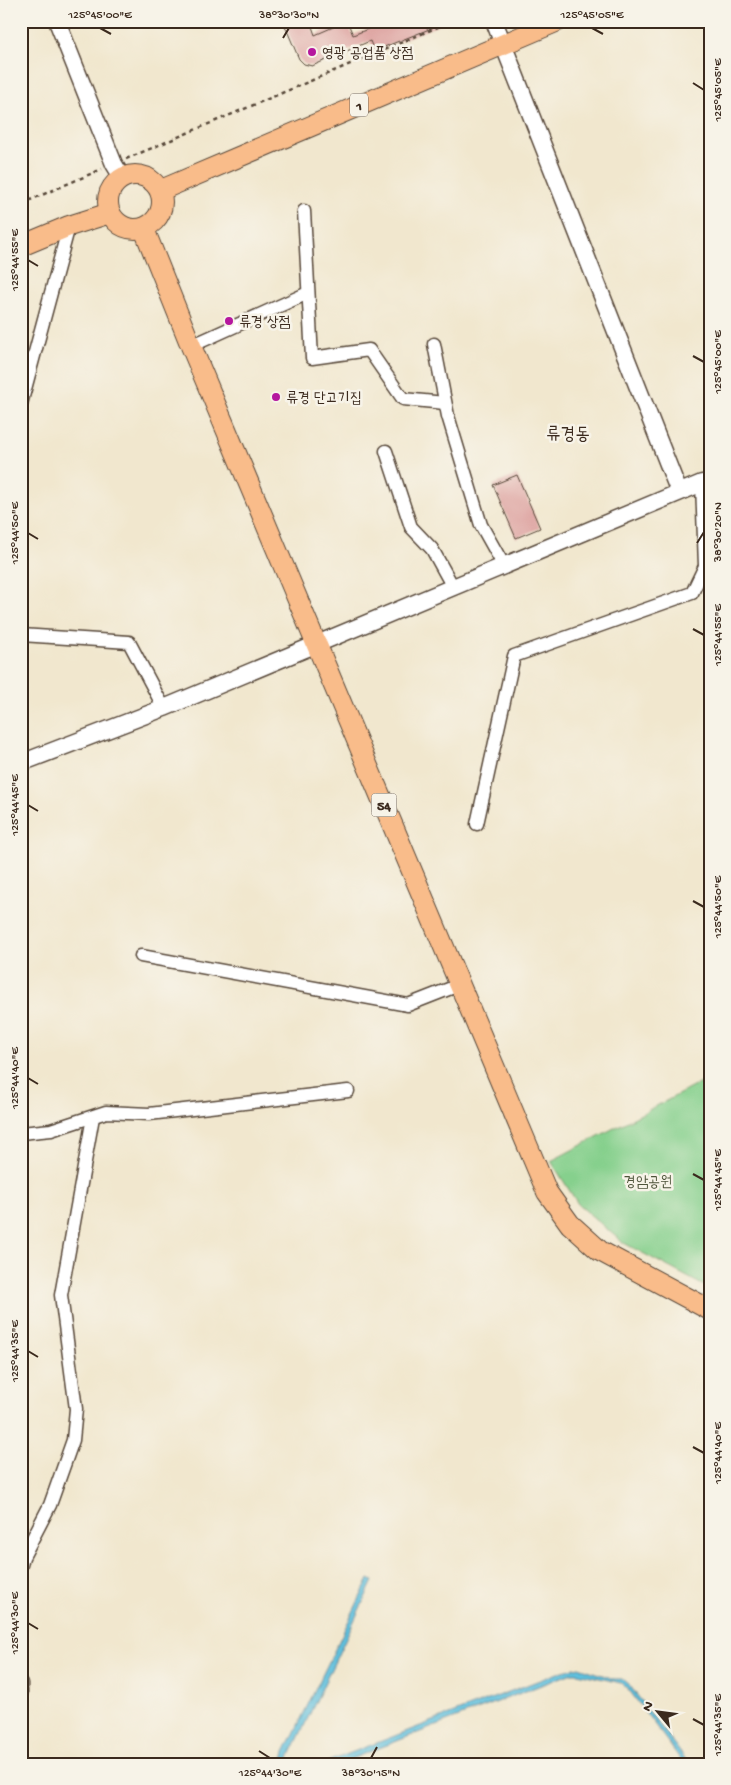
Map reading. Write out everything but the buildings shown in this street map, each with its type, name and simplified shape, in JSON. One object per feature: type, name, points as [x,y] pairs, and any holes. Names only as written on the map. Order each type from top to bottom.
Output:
[{"type":"main road","name":"1","points":[[161,190],[558,21]]},
{"type":"main road","points":[[118,170],[149,177],[161,190],[163,207],[154,223],[144,229],[138,230],[122,226],[110,213],[108,196],[117,181],[118,170]]},
{"type":"main road","points":[[21,246],[68,226],[110,213]]},
{"type":"main road","name":"54","points":[[144,229],[191,346],[547,1192],[570,1224],[600,1251],[710,1310]]},
{"type":"street","points":[[58,21],[118,170]]},
{"type":"street","points":[[494,21],[679,492]]},
{"type":"street","points":[[304,211],[312,358],[369,350],[403,399],[445,403]]},
{"type":"street","points":[[21,404],[68,226]]},
{"type":"street","points":[[191,346],[308,294]]},
{"type":"street","points":[[434,344],[448,416],[481,525],[504,566]]},
{"type":"street","points":[[386,451],[411,528],[432,549],[453,587]]},
{"type":"street","points":[[21,763],[164,708],[679,492],[706,483],[705,566],[692,592],[514,656],[477,824]]},
{"type":"street","points":[[21,635],[129,642],[164,708]]},
{"type":"street","points":[[141,956],[408,1005],[459,985]]},
{"type":"street","points":[[21,1133],[51,1130],[106,1112],[149,1114],[348,1091]]},
{"type":"street","points":[[21,1565],[50,1505],[73,1440],[76,1409],[61,1295],[92,1117]]},
{"type":"street","points":[[21,1683],[21,1694]]},
{"type":"path","points":[[21,204],[118,170],[452,21]]},
{"type":"green space","name":"경암공원","points":[[710,1078],[710,1289],[622,1242],[578,1204],[551,1161]]},
{"type":"water","points":[[369,1579],[373,1581],[286,1764],[282,1764],[285,1752]]},
{"type":"water","points":[[579,1667],[614,1679],[622,1679],[630,1686],[689,1764],[684,1764],[629,1690],[621,1683],[572,1673],[338,1764],[322,1764],[563,1671]]},
{"type":"place","name":"영광 공업품 상점","points":[[312,52]]},
{"type":"place","name":"류경 상점","points":[[229,321]]},
{"type":"place","name":"류경 단고기집","points":[[276,397]]},
{"type":"district","name":"류경동","points":[[568,433]]}]
